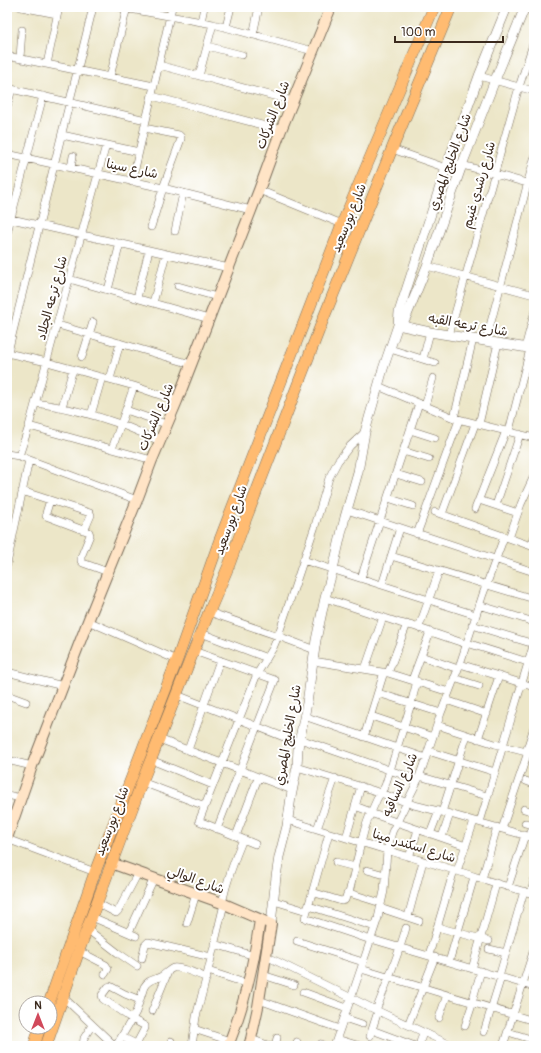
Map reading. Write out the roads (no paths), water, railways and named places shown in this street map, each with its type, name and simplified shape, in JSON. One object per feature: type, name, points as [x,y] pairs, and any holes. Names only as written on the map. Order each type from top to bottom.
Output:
[{"type":"main road","name":"شارع الشركات","points":[[7,838],[32,766],[88,621],[166,424],[177,401],[259,190],[280,130],[331,7]]},
{"type":"main road","name":"شارع بورسعيد","points":[[52,995],[95,872],[177,660],[219,542],[342,224],[434,7]]},
{"type":"main road","name":"شارع بورسعيد","points":[[46,1046],[96,903],[142,782],[201,633],[230,566],[245,521],[324,317],[450,7]]},
{"type":"main road","points":[[219,542],[230,546],[237,544]]},
{"type":"main road","points":[[211,564],[215,562],[223,562],[230,566]]},
{"type":"main road","name":"شارع الوالي","points":[[111,863],[223,903],[271,924]]},
{"type":"main road","points":[[229,1043],[248,984],[255,956],[260,920]]},
{"type":"main road","name":"شارع الخليج المصري","points":[[250,1043],[259,1000],[271,924]]},
{"type":"main road","points":[[34,1046],[37,1035]]},
{"type":"street","points":[[21,7],[58,11],[47,64]]},
{"type":"street","points":[[93,7],[7,354],[47,362],[102,376],[177,401]]},
{"type":"street","points":[[110,77],[124,7],[213,24],[312,51]]},
{"type":"street","points":[[132,182],[172,7]]},
{"type":"street","points":[[201,22],[204,7]]},
{"type":"street","points":[[226,28],[231,7]]},
{"type":"street","points":[[253,35],[259,7]]},
{"type":"street","name":"شارع الخليج المصري","points":[[271,924],[278,864],[288,820],[297,767],[299,741],[315,650],[325,598],[358,472],[365,432],[398,325],[399,312],[447,164],[479,76],[507,7]]},
{"type":"street","name":"شارع الخليج المصري","points":[[398,325],[404,321],[407,315],[427,266],[462,165],[525,7]]},
{"type":"street","points":[[199,76],[213,24]]},
{"type":"street","points":[[20,58],[22,30]]},
{"type":"street","name":"شارع رشدي غنيم","points":[[449,335],[494,174],[534,41]]},
{"type":"street","points":[[207,46],[242,55]]},
{"type":"street","points":[[7,56],[154,86]]},
{"type":"street","points":[[159,65],[292,101]]},
{"type":"street","points":[[479,76],[534,91]]},
{"type":"street","points":[[7,107],[9,88],[146,120]]},
{"type":"street","points":[[7,233],[9,218],[27,158],[43,96]]},
{"type":"street","points":[[152,96],[280,130]]},
{"type":"street","points":[[144,128],[179,135],[181,137],[181,143],[163,188],[151,227]]},
{"type":"street","points":[[62,135],[138,152]]},
{"type":"street","name":"شارع ترعه الجلاد","points":[[19,456],[58,325],[69,279],[106,145]]},
{"type":"street","points":[[392,148],[447,164],[462,165],[531,184]]},
{"type":"street","name":"شارع سينا","points":[[7,154],[163,188],[251,210]]},
{"type":"street","points":[[71,168],[73,156]]},
{"type":"street","points":[[486,341],[500,286],[531,184],[534,159]]},
{"type":"street","points":[[259,190],[342,224]]},
{"type":"street","points":[[175,231],[183,193]]},
{"type":"street","points":[[9,218],[229,268]]},
{"type":"street","points":[[108,290],[120,243]]},
{"type":"street","points":[[137,298],[149,250]]},
{"type":"street","points":[[153,303],[166,254]]},
{"type":"street","points":[[427,266],[534,295]]},
{"type":"street","points":[[69,279],[209,319]]},
{"type":"street","points":[[178,286],[217,297]]},
{"type":"street","points":[[475,509],[507,431],[530,349],[534,314]]},
{"type":"street","points":[[82,357],[93,322]]},
{"type":"street","points":[[58,325],[191,364]]},
{"type":"street","name":"شارع ترعه القبه","points":[[398,325],[530,349]]},
{"type":"street","points":[[423,359],[430,332]]},
{"type":"street","points":[[417,534],[456,419],[473,339]]},
{"type":"street","points":[[110,379],[120,343]]},
{"type":"street","points":[[498,343],[477,424],[439,513],[532,547],[534,538]]},
{"type":"street","points":[[390,349],[435,362]]},
{"type":"street","points":[[62,407],[73,369]]},
{"type":"street","points":[[91,415],[102,376]]},
{"type":"street","points":[[361,578],[410,430],[433,378]]},
{"type":"street","points":[[112,449],[134,386]]},
{"type":"street","points":[[378,386],[456,419],[534,438]]},
{"type":"street","points":[[36,403],[62,407],[121,424],[160,441]]},
{"type":"street","points":[[126,410],[166,424]]},
{"type":"street","points":[[29,426],[152,460]]},
{"type":"street","points":[[410,430],[435,438]]},
{"type":"street","points":[[255,844],[199,822],[258,674],[278,636],[329,478],[338,461],[350,446],[365,432]]},
{"type":"street","points":[[496,506],[520,434]]},
{"type":"street","points":[[403,451],[429,459]]},
{"type":"street","points":[[7,454],[19,456],[137,500]]},
{"type":"street","points":[[7,564],[10,541],[29,460]]},
{"type":"street","points":[[396,474],[422,482]]},
{"type":"street","name":"شارع الساقيه","points":[[334,1046],[375,927],[384,891],[387,851],[392,832],[418,778],[427,755],[496,559],[534,476]]},
{"type":"street","points":[[22,491],[91,514],[84,530]]},
{"type":"street","points":[[388,498],[413,506]]},
{"type":"street","points":[[50,500],[46,516],[89,532],[90,534],[81,557],[81,561],[108,572]]},
{"type":"street","points":[[479,500],[518,513]]},
{"type":"street","points":[[347,510],[534,572]]},
{"type":"street","points":[[7,518],[16,519]]},
{"type":"street","points":[[382,585],[400,528]]},
{"type":"street","points":[[391,556],[486,586],[534,599]]},
{"type":"street","points":[[303,560],[476,615]]},
{"type":"street","points":[[419,628],[439,571]]},
{"type":"street","points":[[325,598],[400,623],[531,663]]},
{"type":"street","points":[[479,605],[534,622]]},
{"type":"street","points":[[210,612],[315,650]]},
{"type":"street","points":[[365,670],[383,617]]},
{"type":"street","points":[[88,621],[177,660]]},
{"type":"street","points":[[364,737],[378,693],[407,624]]},
{"type":"street","points":[[408,1025],[424,988],[437,927],[456,871],[487,796],[522,683],[531,663],[534,644],[472,626]]},
{"type":"street","points":[[312,892],[341,901],[345,900],[347,894],[349,893],[361,843],[371,813],[385,786],[411,704],[414,680],[430,632]]},
{"type":"street","points":[[201,633],[267,658]]},
{"type":"street","points":[[194,651],[275,680],[217,829]]},
{"type":"street","points":[[421,656],[459,667],[499,676],[534,687]]},
{"type":"street","points":[[188,750],[220,660]]},
{"type":"street","points":[[313,661],[386,673],[414,680],[449,692]]},
{"type":"street","points":[[7,672],[63,686]]},
{"type":"street","points":[[478,739],[499,676]]},
{"type":"street","points":[[454,678],[479,686]]},
{"type":"street","points":[[378,693],[441,713]]},
{"type":"street","points":[[7,695],[26,702]]},
{"type":"street","points":[[177,695],[239,720],[299,741],[390,770],[451,785],[487,796]]},
{"type":"street","points":[[446,700],[487,714]]},
{"type":"street","points":[[304,716],[397,748],[459,761],[495,772]]},
{"type":"street","points":[[371,716],[433,736]]},
{"type":"street","points":[[437,725],[478,739],[530,753]]},
{"type":"street","points":[[482,879],[500,828],[530,753],[534,727]]},
{"type":"street","points":[[442,837],[444,812],[467,735]]},
{"type":"street","points":[[159,739],[292,790]]},
{"type":"street","points":[[7,760],[32,766]]},
{"type":"street","points":[[151,760],[213,785]]},
{"type":"street","points":[[297,767],[361,786],[406,802],[530,836]]},
{"type":"street","points":[[192,1046],[196,1017],[232,866],[258,778]]},
{"type":"street","points":[[317,829],[335,778]]},
{"type":"street","points":[[526,781],[534,784]]},
{"type":"street","points":[[142,782],[205,806]]},
{"type":"street","points":[[346,838],[361,786]]},
{"type":"street","points":[[7,795],[21,798]]},
{"type":"street","points":[[355,806],[418,830],[466,846]]},
{"type":"street","points":[[524,809],[534,812]]},
{"type":"street","points":[[430,834],[444,812]]},
{"type":"street","name":"شارع اسكندر مينا","points":[[288,820],[496,884],[530,893]]},
{"type":"street","points":[[508,887],[534,825],[525,823]]},
{"type":"street","points":[[409,857],[418,830]]},
{"type":"street","points":[[329,833],[305,918],[534,987]]},
{"type":"street","points":[[7,838],[95,872]]},
{"type":"street","points":[[408,917],[423,861]]},
{"type":"street","points":[[336,862],[355,867]]},
{"type":"street","points":[[367,870],[385,875]]},
{"type":"street","points":[[96,903],[116,913],[138,873]]},
{"type":"street","points":[[450,962],[474,877]]},
{"type":"street","points":[[131,928],[154,878]]},
{"type":"street","points":[[484,1032],[492,1008],[506,953],[534,881]]},
{"type":"street","points":[[472,969],[496,884]]},
{"type":"street","points":[[349,893],[419,921]]},
{"type":"street","points":[[187,923],[196,894]]},
{"type":"street","points":[[274,900],[375,927]]},
{"type":"street","points":[[92,917],[136,936]]},
{"type":"street","points":[[437,927],[481,939],[489,945],[506,953]]},
{"type":"street","points":[[406,928],[401,947],[377,1011],[371,1033],[416,1046]]},
{"type":"street","points":[[87,929],[137,966]]},
{"type":"street","points":[[297,941],[390,977],[534,1021]]},
{"type":"street","points":[[142,958],[145,944],[148,942],[211,957]]},
{"type":"street","points":[[214,944],[255,956]]},
{"type":"street","points":[[503,1046],[534,948]]},
{"type":"street","points":[[79,951],[106,965],[108,968],[105,974]]},
{"type":"street","points":[[266,956],[377,1011],[453,1046]]},
{"type":"street","points":[[63,997],[116,1046],[136,1012],[146,983],[149,980],[158,978],[173,968],[177,967],[248,984]]},
{"type":"street","points":[[465,1026],[481,971]]},
{"type":"street","points":[[152,1011],[168,972]]},
{"type":"street","points":[[263,974],[294,985]]},
{"type":"street","points":[[122,1036],[134,1043],[137,1043],[145,1026],[103,999],[102,995],[110,986],[140,1000]]},
{"type":"street","points":[[303,992],[348,1008]]},
{"type":"street","points":[[440,1018],[447,995]]},
{"type":"street","points":[[259,1000],[340,1029]]},
{"type":"street","points":[[344,1018],[362,1024]]},
{"type":"street","points":[[82,1046],[84,1038],[92,1025]]},
{"type":"street","points":[[194,1029],[229,1043]]},
{"type":"street","points":[[419,1046],[423,1032]]},
{"type":"street","points":[[508,1032],[534,1040]]},
{"type":"street","points":[[275,1046],[278,1038]]},
{"type":"street","points":[[337,1039],[360,1046]]},
{"type":"street","points":[[250,1043],[270,1046]]}]
